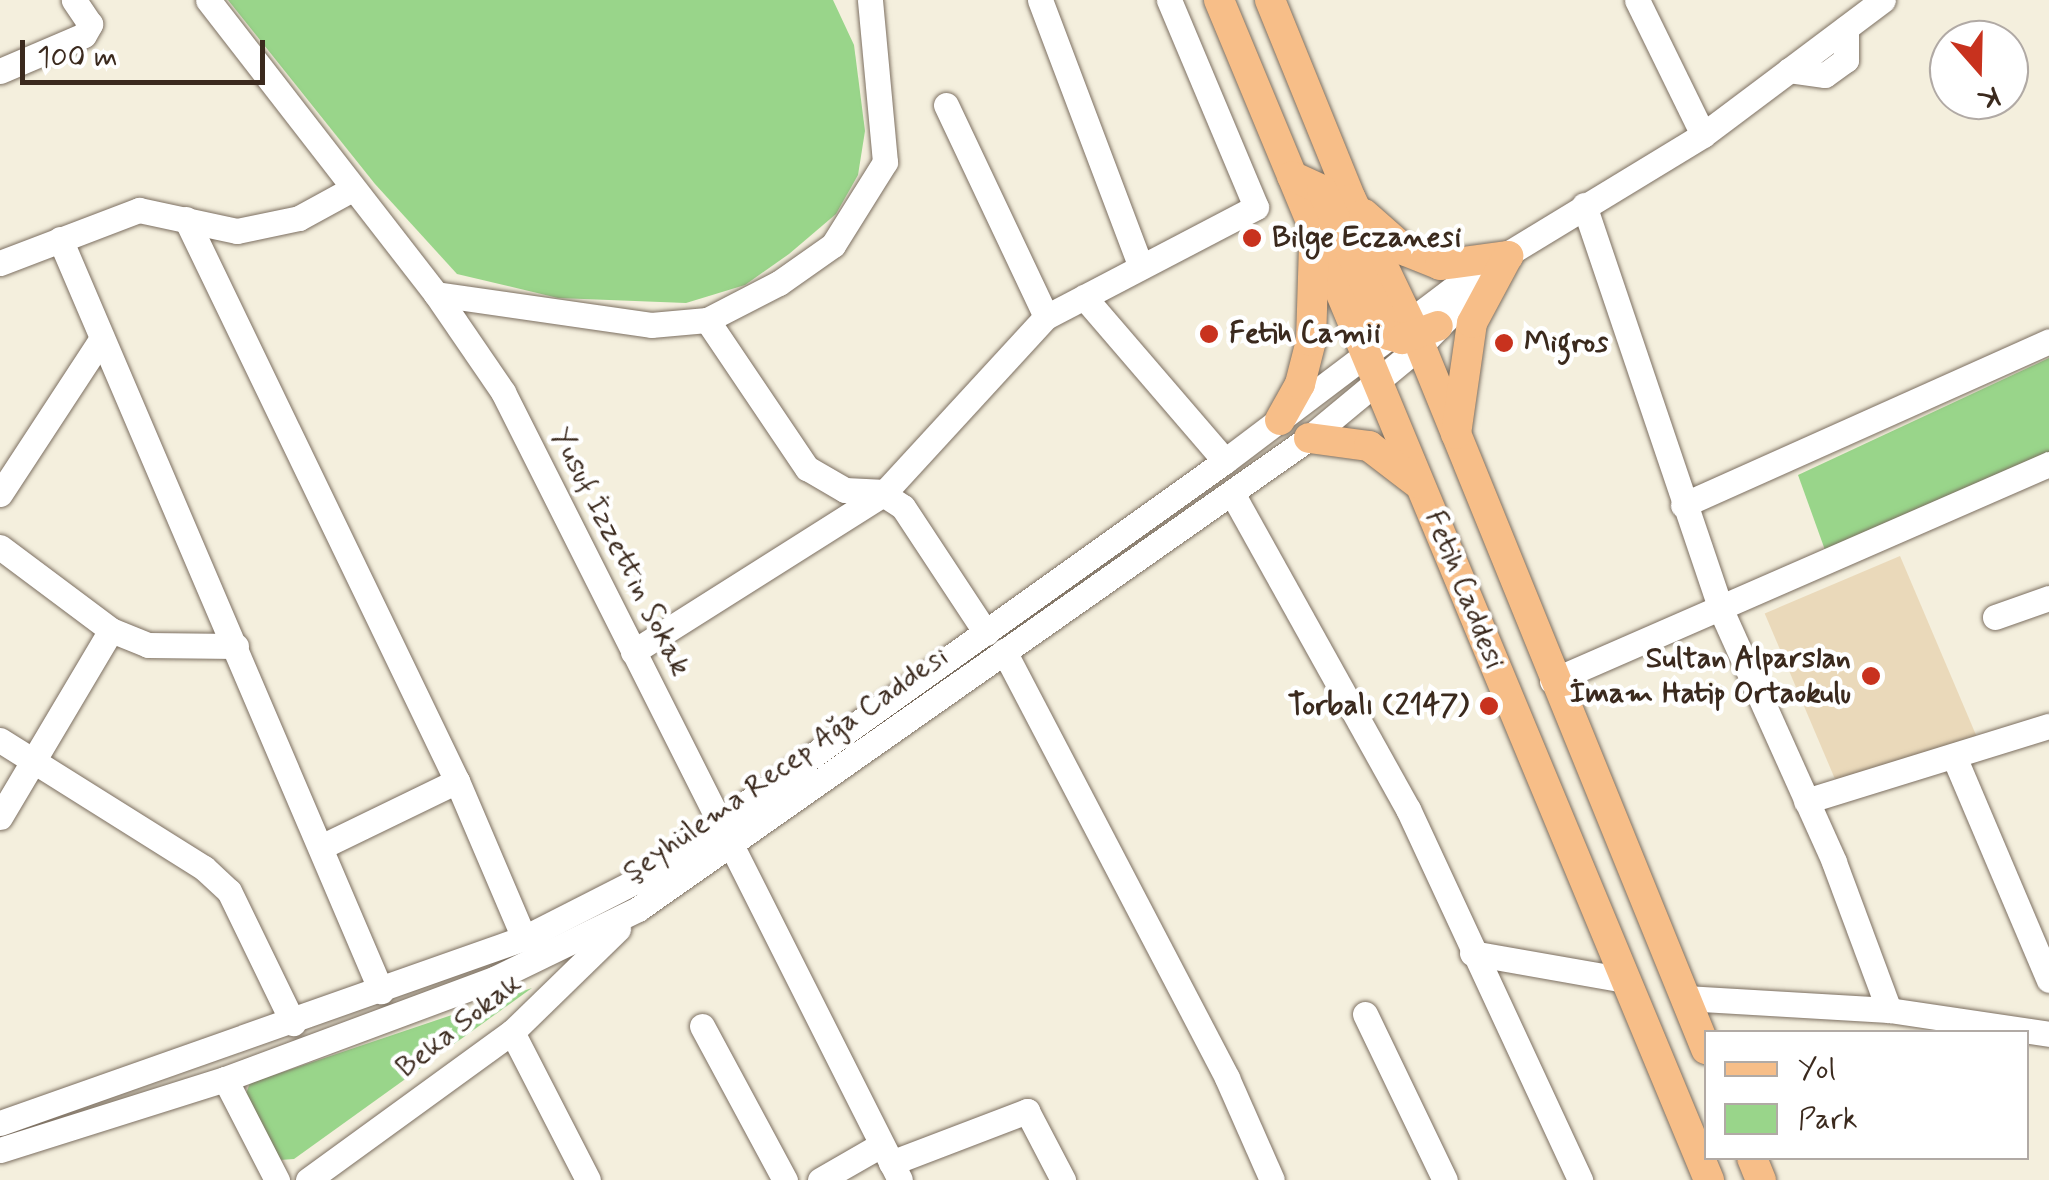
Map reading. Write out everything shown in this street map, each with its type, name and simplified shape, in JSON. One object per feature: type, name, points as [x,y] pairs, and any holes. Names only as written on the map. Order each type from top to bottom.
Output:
[{"type":"main road","name":"Fetih Caddesi","points":[[1218,0],[1709,1180]]},
{"type":"main road","name":"Fetih Caddesi","points":[[1270,0],[1351,199],[1456,437],[1552,681],[1704,1044]]},
{"type":"main road","points":[[1292,176],[1322,190],[1413,337],[1464,486],[1488,523]]},
{"type":"main road","points":[[1351,199],[1406,251],[1440,265],[1508,256]]},
{"type":"main road","points":[[1280,420],[1300,384],[1311,341],[1314,228]]},
{"type":"main road","points":[[1456,437],[1472,324],[1508,256]]},
{"type":"main road","points":[[1365,354],[1392,352],[1413,337]]},
{"type":"main road","points":[[1309,438],[1369,446],[1421,486]]},
{"type":"street","points":[[0,71],[84,35],[90,24],[74,0]]},
{"type":"street","name":"Yusuf İzzettin Sokak","points":[[208,0],[436,294],[502,392],[891,1163]]},
{"type":"street","points":[[436,294],[651,324],[707,320],[832,245],[884,162],[870,0]]},
{"type":"street","points":[[1040,0],[1140,266]]},
{"type":"street","points":[[633,652],[883,494],[1046,317],[1256,208],[1168,0]]},
{"type":"street","points":[[1637,0],[1704,135]]},
{"type":"street","name":"Şeyhülema Recep Ağa Caddesi","points":[[0,1123],[293,1023],[524,938],[640,878],[995,642],[1232,493],[1378,384],[1413,337],[1508,256],[1704,135],[1883,0]]},
{"type":"street","points":[[946,105],[1046,317]]},
{"type":"street","points":[[0,263],[139,210],[237,232],[298,218],[352,190]]},
{"type":"street","points":[[1584,206],[1721,610],[1806,801],[1888,1010]]},
{"type":"street","points":[[186,219],[457,781],[524,938]]},
{"type":"street","points":[[60,239],[323,846],[381,991]]},
{"type":"street","points":[[1084,298],[1225,462]]},
{"type":"street","points":[[707,320],[807,468],[845,490],[883,494],[903,507],[995,642],[1226,1078],[1272,1180]]},
{"type":"street","points":[[0,494],[102,338]]},
{"type":"street","points":[[1683,506],[2049,341]]},
{"type":"street","name":"Şeyhülema Recep Ağa Caddesi","points":[[0,1150],[224,1079],[496,978],[638,909],[734,846],[1365,354]]},
{"type":"street","points":[[1552,681],[2049,464]]},
{"type":"street","points":[[1232,493],[1408,809],[1580,1180]]},
{"type":"street","points":[[0,547],[111,630],[148,645],[236,646]]},
{"type":"street","points":[[1995,616],[2049,598]]},
{"type":"street","points":[[0,817],[111,630]]},
{"type":"street","points":[[1806,801],[1955,759],[2049,726]]},
{"type":"street","points":[[0,740],[204,868],[229,891],[293,1023]]},
{"type":"street","points":[[1955,759],[2049,980]]},
{"type":"street","points":[[323,846],[457,781]]},
{"type":"street","name":"Beka Sokak","points":[[308,1180],[512,1032],[638,909]]},
{"type":"street","points":[[1472,953],[1625,980]]},
{"type":"street","points":[[1685,998],[1888,1010],[2022,1030]]},
{"type":"street","points":[[1365,1014],[1445,1180]]},
{"type":"street","points":[[702,1026],[785,1180]]},
{"type":"street","points":[[512,1032],[588,1180]]},
{"type":"street","points":[[224,1079],[277,1180]]},
{"type":"street","points":[[820,1180],[891,1163],[1028,1112],[1063,1180]]},
{"type":"shaded area","name":"Sultan Alparslan İmam Hatip Ortaokulu","points":[[1900,556],[1978,740],[1843,798],[1765,613]]},
{"type":"green space","points":[[228,0],[833,0],[854,45],[865,131],[858,175],[836,214],[789,254],[745,285],[686,303],[558,298],[457,274],[375,184]]},
{"type":"green space","points":[[2049,358],[2049,455],[1825,550],[1798,475]]},
{"type":"green space","points":[[532,988],[294,1159],[280,1160],[245,1096],[250,1083]]},
{"type":"place","name":"Bilge Eczanesi","points":[[1252,238]]},
{"type":"place","name":"Fetih Camii","points":[[1209,334]]},
{"type":"place","name":"Migros","points":[[1504,343]]},
{"type":"place","name":"Sultan Alparslan İmam Hatip Ortaokulu","points":[[1871,676]]},
{"type":"place","name":"Torbalı (2147)","points":[[1489,706]]}]
